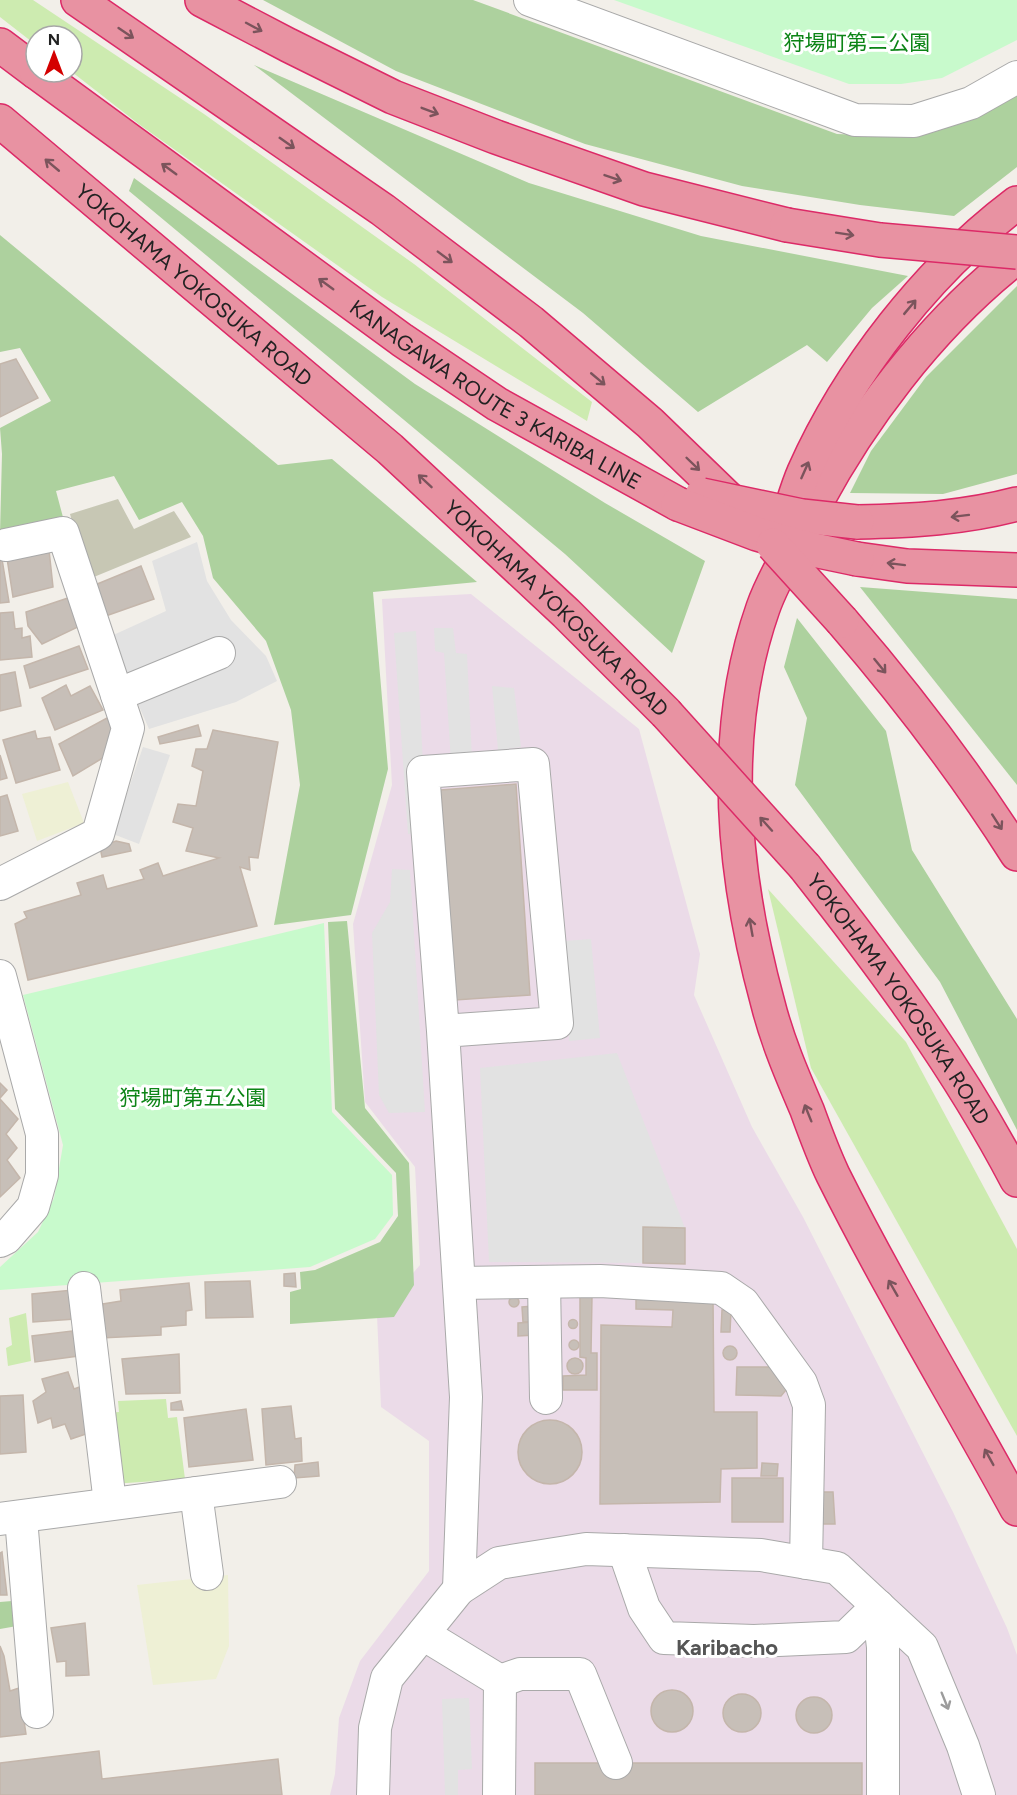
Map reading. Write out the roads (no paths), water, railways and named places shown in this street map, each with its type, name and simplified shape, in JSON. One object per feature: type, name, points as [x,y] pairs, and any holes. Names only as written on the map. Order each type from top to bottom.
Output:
[{"type":"highway","points":[[78,0],[383,210],[531,322],[651,423],[750,519],[878,662],[940,742],[994,817],[1017,854]]},
{"type":"highway","points":[[202,0],[393,97],[496,137],[644,189],[787,225],[880,240],[1017,252]]},
{"type":"highway","name":"KANAGAWA ROUTE 3 KARIBA LINE","points":[[0,45],[24,63]]},
{"type":"highway","name":"KANAGAWA ROUTE 3 KARIBA LINE","points":[[52,84],[402,340],[497,404],[601,462],[680,497]]},
{"type":"highway","name":"YOKOHAMA YOKOSUKA ROAD","points":[[0,121],[390,449],[566,613],[666,713],[805,867],[874,955],[939,1046],[1017,1180]]},
{"type":"highway","points":[[1017,203],[973,240],[930,282],[896,324],[840,404],[803,474],[783,533],[747,669],[738,724],[735,800],[739,862],[755,951],[768,1007],[788,1064],[832,1172],[886,1276],[1017,1509]]},
{"type":"highway","points":[[764,606],[823,489],[892,385],[936,333],[980,289],[1017,257]]},
{"type":"highway","points":[[680,497],[857,522],[937,519],[982,513],[1017,504]]},
{"type":"highway","points":[[680,497],[757,534],[857,560],[907,566],[1017,570]]},
{"type":"street","points":[[530,0],[575,8],[855,120],[914,121],[971,103],[1017,77]]},
{"type":"street","points":[[0,884],[98,834],[128,728],[63,533],[6,545]]},
{"type":"street","points":[[117,695],[219,652]]},
{"type":"street","points":[[443,1031],[557,1023],[534,764],[423,772],[443,1031],[466,1397],[459,1588]]},
{"type":"street","points":[[0,976],[42,1134],[42,1175],[33,1207],[6,1238],[0,1241]]},
{"type":"street","points":[[459,1283],[600,1281],[722,1288],[743,1303],[801,1383],[809,1405],[806,1563]]},
{"type":"street","points":[[544,1282],[546,1398]]},
{"type":"street","points":[[84,1288],[110,1503]]},
{"type":"street","points":[[37,1712],[10,1518],[280,1482]]},
{"type":"street","points":[[196,1493],[207,1574]]},
{"type":"street","points":[[373,1795],[375,1728],[387,1678],[459,1588],[499,1563],[586,1549],[761,1556],[837,1568],[922,1647],[963,1746],[979,1795]]},
{"type":"street","points":[[624,1550],[644,1608],[664,1638],[754,1641],[846,1637],[878,1606]]},
{"type":"street","points":[[878,1606],[883,1647],[883,1795]]},
{"type":"street","points":[[423,1634],[500,1681]]},
{"type":"street","points":[[500,1681],[520,1674],[579,1674],[616,1762]]},
{"type":"street","points":[[499,1795],[500,1681]]},
{"type":"district","name":"Karibacho","points":[[727,1647]]},
{"type":"park label","name":"狩場町第ニ公園","points":[[857,42]]},
{"type":"park label","name":"狩場町第五公園","points":[[193,1097]]}]
